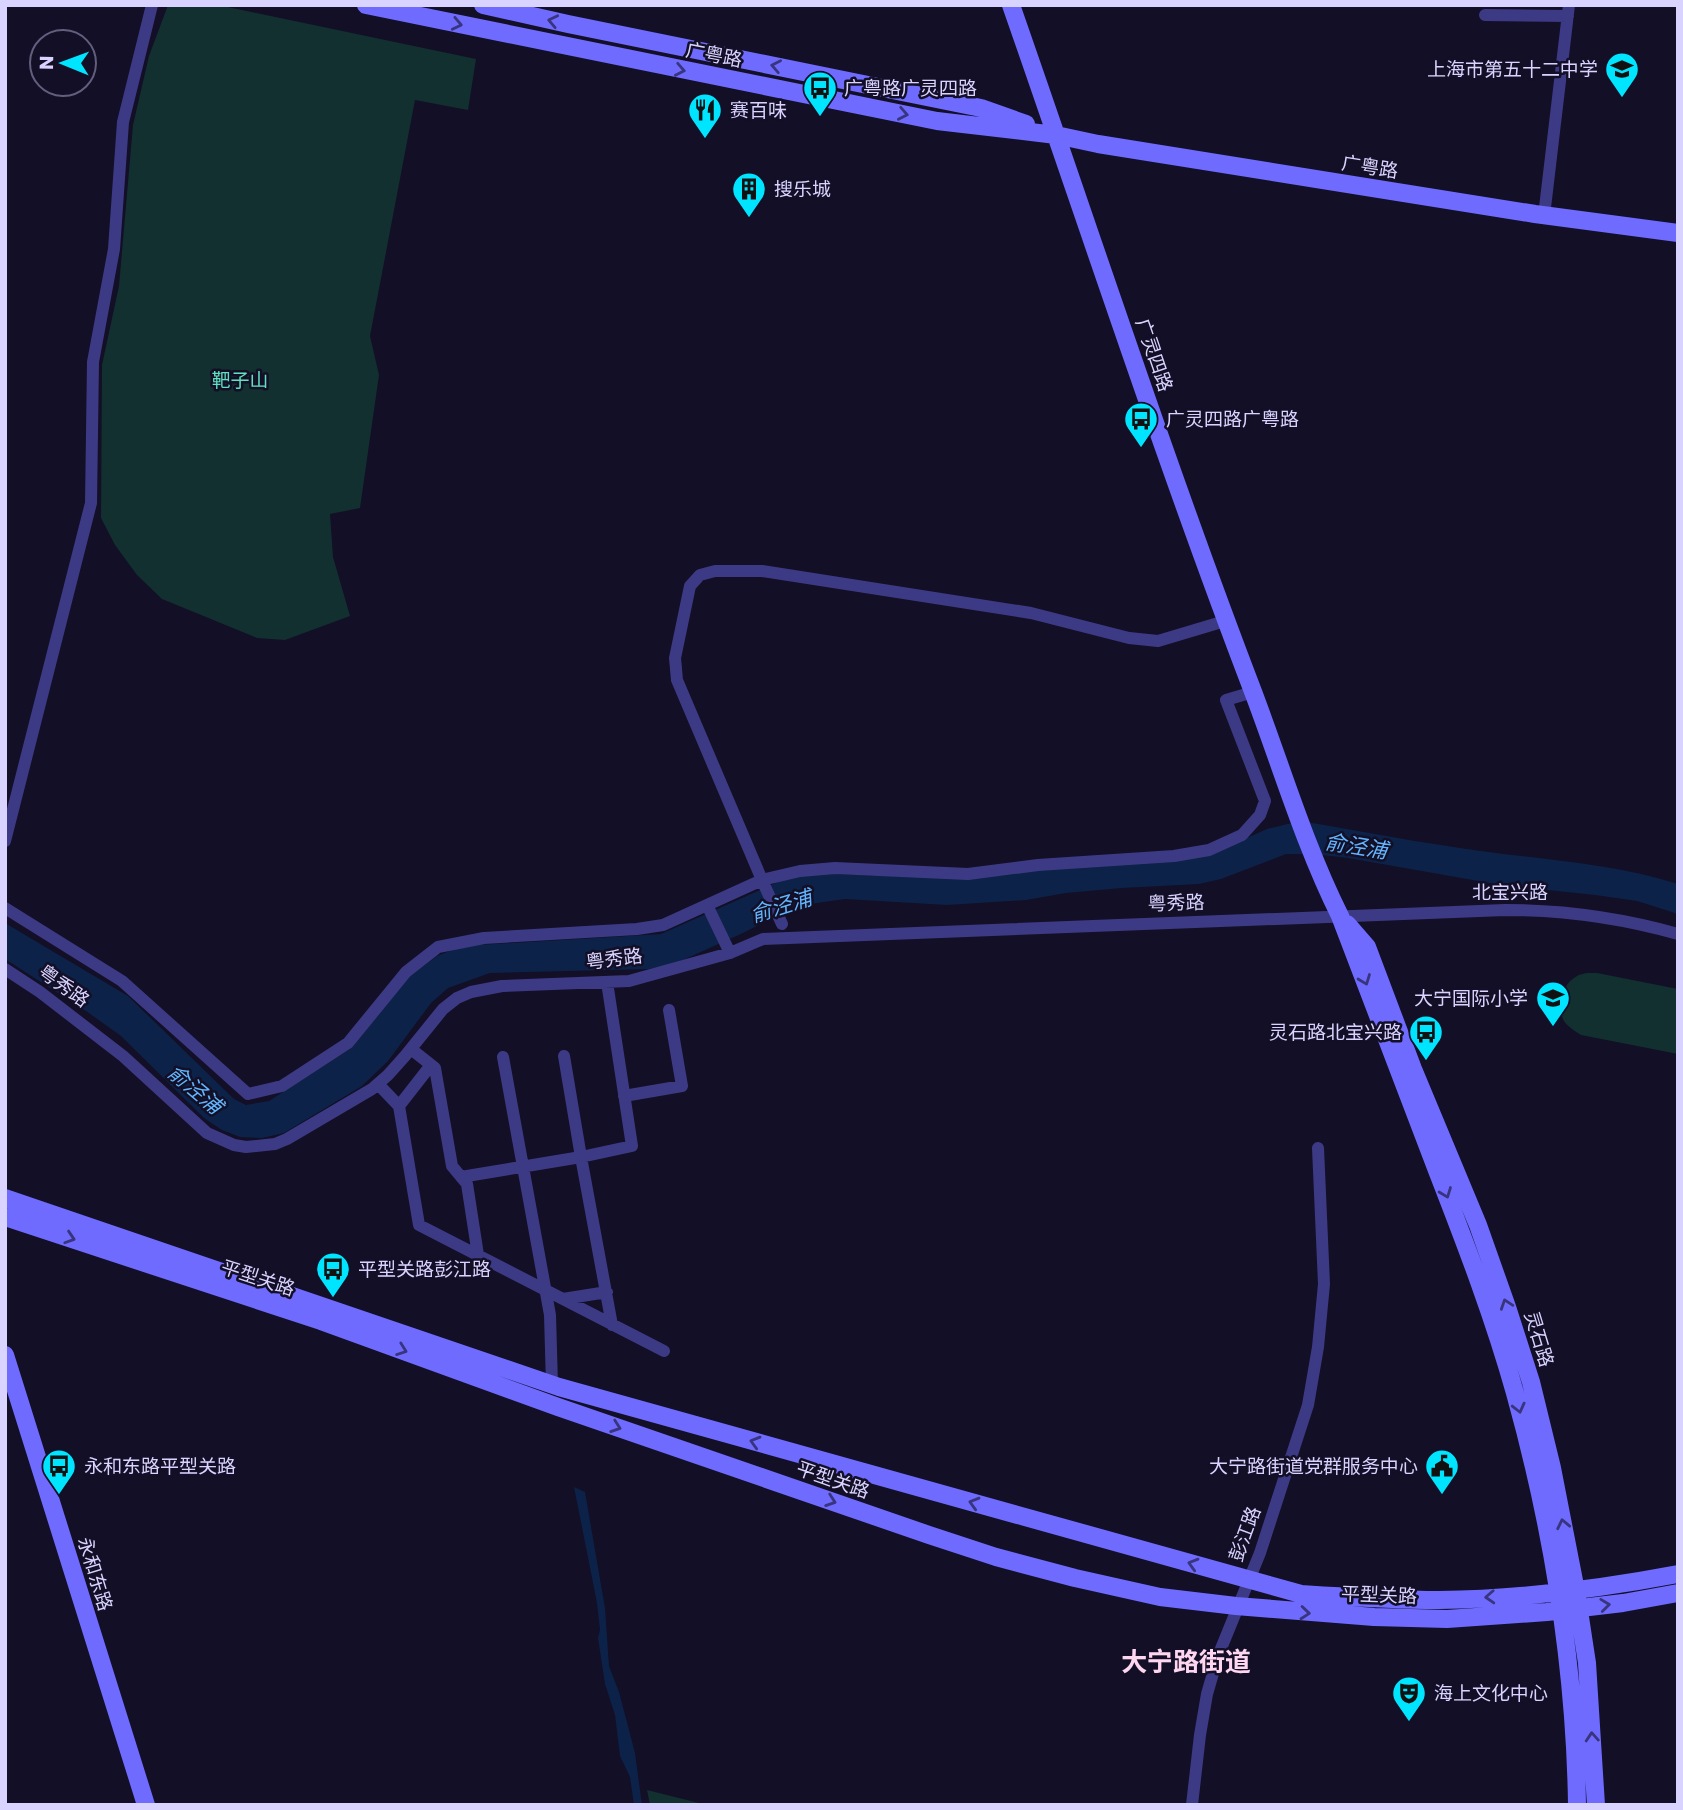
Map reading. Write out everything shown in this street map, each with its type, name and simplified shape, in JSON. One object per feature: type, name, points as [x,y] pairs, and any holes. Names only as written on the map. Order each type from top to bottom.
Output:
[{"type":"main road","name":"广粤路","points":[[366,5],[937,121],[1056,135],[1544,216],[1678,233]]},
{"type":"main road","name":"广粤路","points":[[483,5],[981,107],[1056,135]]},
{"type":"main road","name":"广灵四路","points":[[1011,5],[1175,482],[1326,888]]},
{"type":"main road","name":"灵石路","points":[[1326,888],[1340,916],[1464,1240],[1515,1392],[1568,1601],[1587,1664],[1596,1805]]},
{"type":"main road","name":"平型关路","points":[[5,1198],[552,1385],[1301,1594],[1441,1600],[1623,1602],[1678,1592]]},
{"type":"main road","name":"平型关路","points":[[5,1217],[321,1321],[558,1407],[996,1557],[1160,1597],[1362,1617],[1447,1619],[1568,1601],[1626,1584],[1678,1574]]},
{"type":"main road","name":"永和东路","points":[[5,1354],[146,1805]]},
{"type":"main road","name":"灵石路","points":[[1568,1601],[1577,1805]]},
{"type":"street","points":[[5,841],[91,503],[93,362],[114,249],[123,122],[152,5]]},
{"type":"street","points":[[1485,15],[1568,11],[1544,216]]},
{"type":"street","points":[[782,924],[677,680],[675,658],[690,586],[700,575],[715,571],[775,573],[1031,612],[1129,638],[1158,641],[1225,621]]},
{"type":"street","points":[[5,908],[122,981],[248,1094],[282,1086],[348,1043],[406,972],[438,947],[484,937],[637,929],[663,925],[763,882],[800,871],[835,868],[968,873],[1038,865],[1174,856],[1209,850],[1242,835],[1260,815],[1265,801],[1226,700],[1253,692]]},
{"type":"street","points":[[707,905],[730,953]]},
{"type":"street","name":"北宝兴路","points":[[1340,916],[1538,910],[1602,917],[1678,934]]},
{"type":"street","name":"粤秀路","points":[[5,968],[123,1056],[208,1133],[234,1145],[259,1147],[287,1139],[351,1103],[377,1084],[411,1049],[443,1009],[457,998],[471,992],[502,986],[629,981],[730,953],[764,939],[1340,916]]},
{"type":"street","points":[[461,1177],[632,1146],[607,982]]},
{"type":"street","points":[[624,1096],[682,1086],[669,1010]]},
{"type":"street","points":[[411,1049],[435,1068],[452,1166],[467,1184],[478,1255]]},
{"type":"street","points":[[564,1056],[612,1325]]},
{"type":"street","points":[[503,1057],[550,1315],[552,1385]]},
{"type":"street","points":[[399,1106],[431,1065]]},
{"type":"street","points":[[377,1084],[399,1106],[419,1225],[664,1351]]},
{"type":"street","name":"彭江路","points":[[1192,1805],[1207,1694],[1218,1656],[1260,1553],[1308,1405],[1318,1347],[1324,1284],[1318,1148]]},
{"type":"street","points":[[563,1299],[607,1292]]},
{"type":"green space","name":"靶子山","points":[[168,5],[218,5],[476,59],[468,110],[415,100],[370,336],[379,375],[360,508],[330,514],[333,557],[350,616],[285,640],[257,638],[162,599],[137,575],[115,545],[101,518],[102,365],[119,286],[133,125],[149,56]]},
{"type":"green space","points":[[1587,973],[1678,989],[1678,1054],[1581,1035],[1570,1027],[1562,1015],[1562,996],[1572,980]]},
{"type":"green space","points":[[647,1790],[707,1805],[650,1805]]},
{"type":"water","name":"俞泾浦","points":[[1300,821],[1458,848],[1605,867],[1654,877],[1678,884],[1678,914],[1637,901],[1501,885],[1313,854],[1286,854],[1221,879],[1199,884],[1122,888],[1026,900],[947,905],[845,899],[796,906],[674,964],[649,969],[490,973],[448,988],[431,1003],[388,1061],[362,1086],[284,1133],[262,1138],[240,1137],[222,1130],[204,1118],[121,1036],[5,959],[5,923],[128,996],[234,1099],[246,1105],[269,1101],[350,1049],[410,976],[437,956],[462,946],[661,934],[789,877],[811,873],[883,876],[1222,849],[1267,829]]},
{"type":"water","points":[[574,1487],[585,1492],[605,1608],[609,1666],[619,1692],[635,1753],[642,1805],[634,1805],[630,1777],[620,1756],[615,1715],[605,1684],[598,1638],[600,1630],[597,1603]]},
{"type":"place","name":"上海市第五十二中学","points":[[1622,99]]},
{"type":"place","name":"广粤路广灵四路","points":[[820,118]]},
{"type":"place","name":"赛百味","points":[[705,140]]},
{"type":"place","name":"搜乐城","points":[[749,219]]},
{"type":"place","name":"广灵四路广粤路","points":[[1141,449]]},
{"type":"place","name":"大宁国际小学","points":[[1553,1028]]},
{"type":"place","name":"灵石路北宝兴路","points":[[1426,1062]]},
{"type":"place","name":"平型关路彭江路","points":[[333,1299]]},
{"type":"place","name":"永和东路平型关路","points":[[59,1496]]},
{"type":"place","name":"大宁路街道党群服务中心","points":[[1442,1496]]},
{"type":"place","name":"海上文化中心","points":[[1409,1723]]},
{"type":"district","name":"大宁路街道","points":[[1186,1662]]}]
